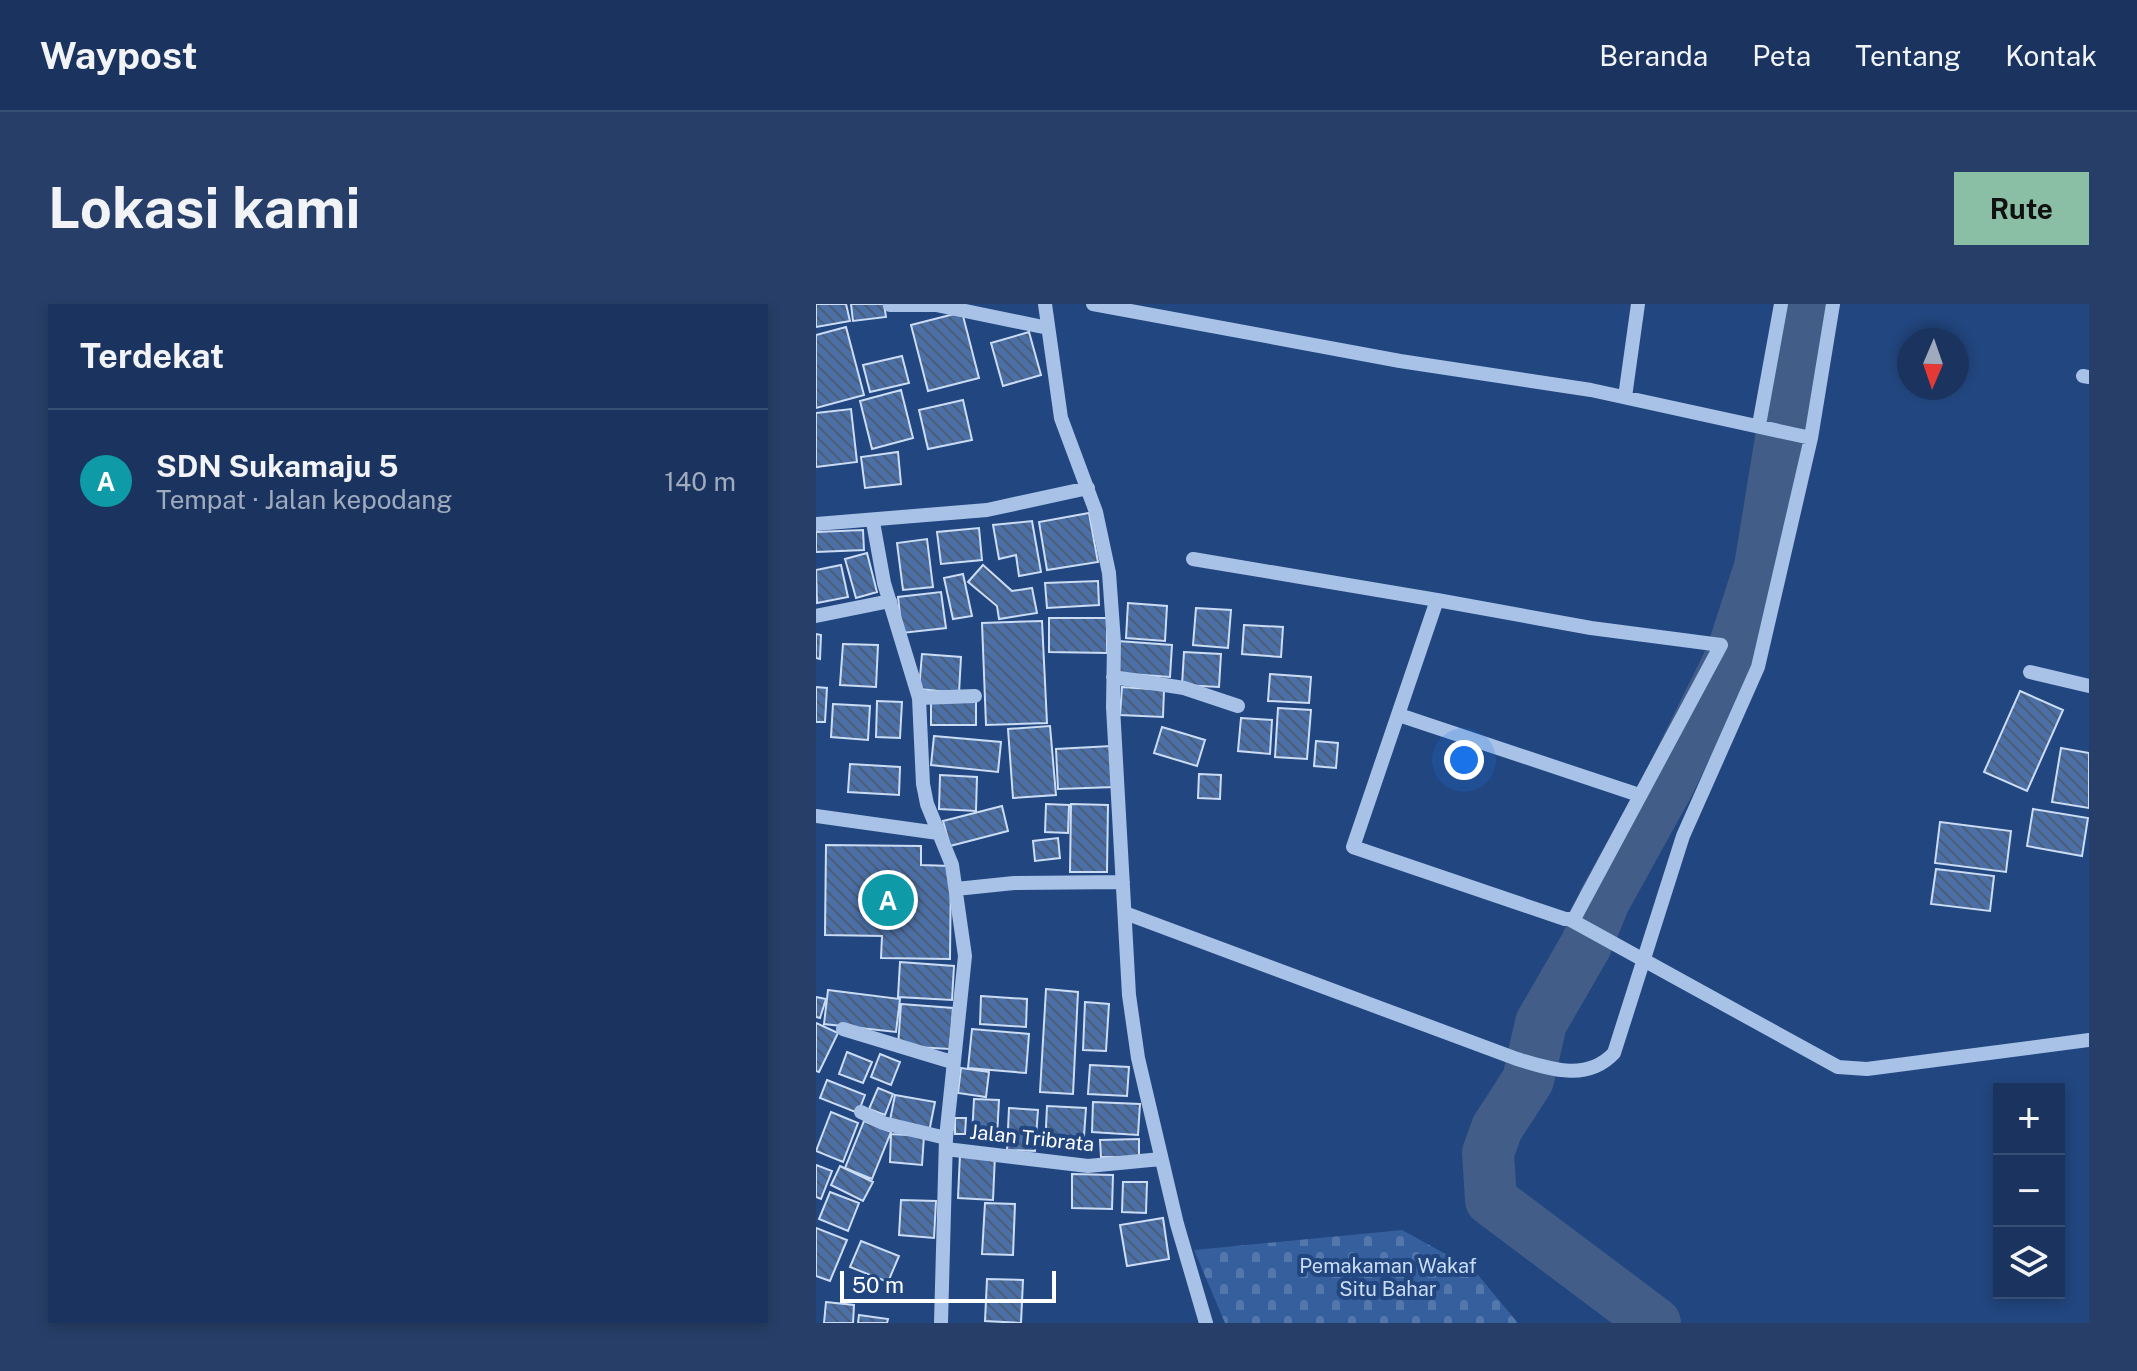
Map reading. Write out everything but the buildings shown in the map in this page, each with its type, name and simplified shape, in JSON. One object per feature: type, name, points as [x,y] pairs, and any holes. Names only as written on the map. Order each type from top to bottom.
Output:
[{"type":"street","points":[[1045,304],[1061,418],[1104,537],[1109,573],[1129,995],[1138,1058],[1161,1159],[1206,1323]]},
{"type":"street","points":[[1093,304],[1400,361],[1625,397],[1811,438]]},
{"type":"street","points":[[1625,397],[1638,304]]},
{"type":"street","points":[[1759,425],[1781,304]]},
{"type":"street","points":[[1125,913],[1547,1068],[1570,1071],[1595,1068],[1614,1053],[1683,836],[1758,667],[1811,438],[1833,304]]},
{"type":"street","points":[[890,305],[936,305],[1048,328]]},
{"type":"street","points":[[816,524],[873,522],[1024,505],[1088,488]]},
{"type":"street","points":[[873,522],[890,601],[919,698],[923,784],[952,865],[965,976],[952,1062],[946,1143],[941,1323]]},
{"type":"street","points":[[1193,559],[1591,628],[1721,645],[1639,795],[1579,914],[1571,920]]},
{"type":"street","points":[[1437,600],[1353,847],[1571,920],[1838,1067],[1867,1069],[2089,1040]]},
{"type":"street","points":[[816,616],[890,601]]},
{"type":"street","points":[[2030,672],[2089,686]]},
{"type":"street","points":[[1113,677],[1184,688],[1238,706]]},
{"type":"street","points":[[919,698],[975,696]]},
{"type":"street","points":[[1399,715],[1639,795]]},
{"type":"street","points":[[816,816],[938,833]]},
{"type":"street","points":[[956,889],[1014,883],[1123,882]]},
{"type":"street","points":[[843,1029],[952,1062]]},
{"type":"street","name":"Jalan Tribrata","points":[[861,1112],[883,1123],[946,1143],[1088,1166],[1161,1159]]},
{"type":"green space","name":"Pemakaman Wakaf Situ Bahar","points":[[1402,1230],[1473,1269],[1518,1323],[1225,1323],[1194,1250]]},
{"type":"waterway","points":[[1655,1323],[1491,1200],[1488,1153],[1497,1128],[1528,1080],[1541,1023],[1586,945],[1604,901],[1667,787],[1731,657],[1760,567],[1803,304]]},
{"type":"place","name":"SDN Sukamaju 5","points":[[888,900]]}]
